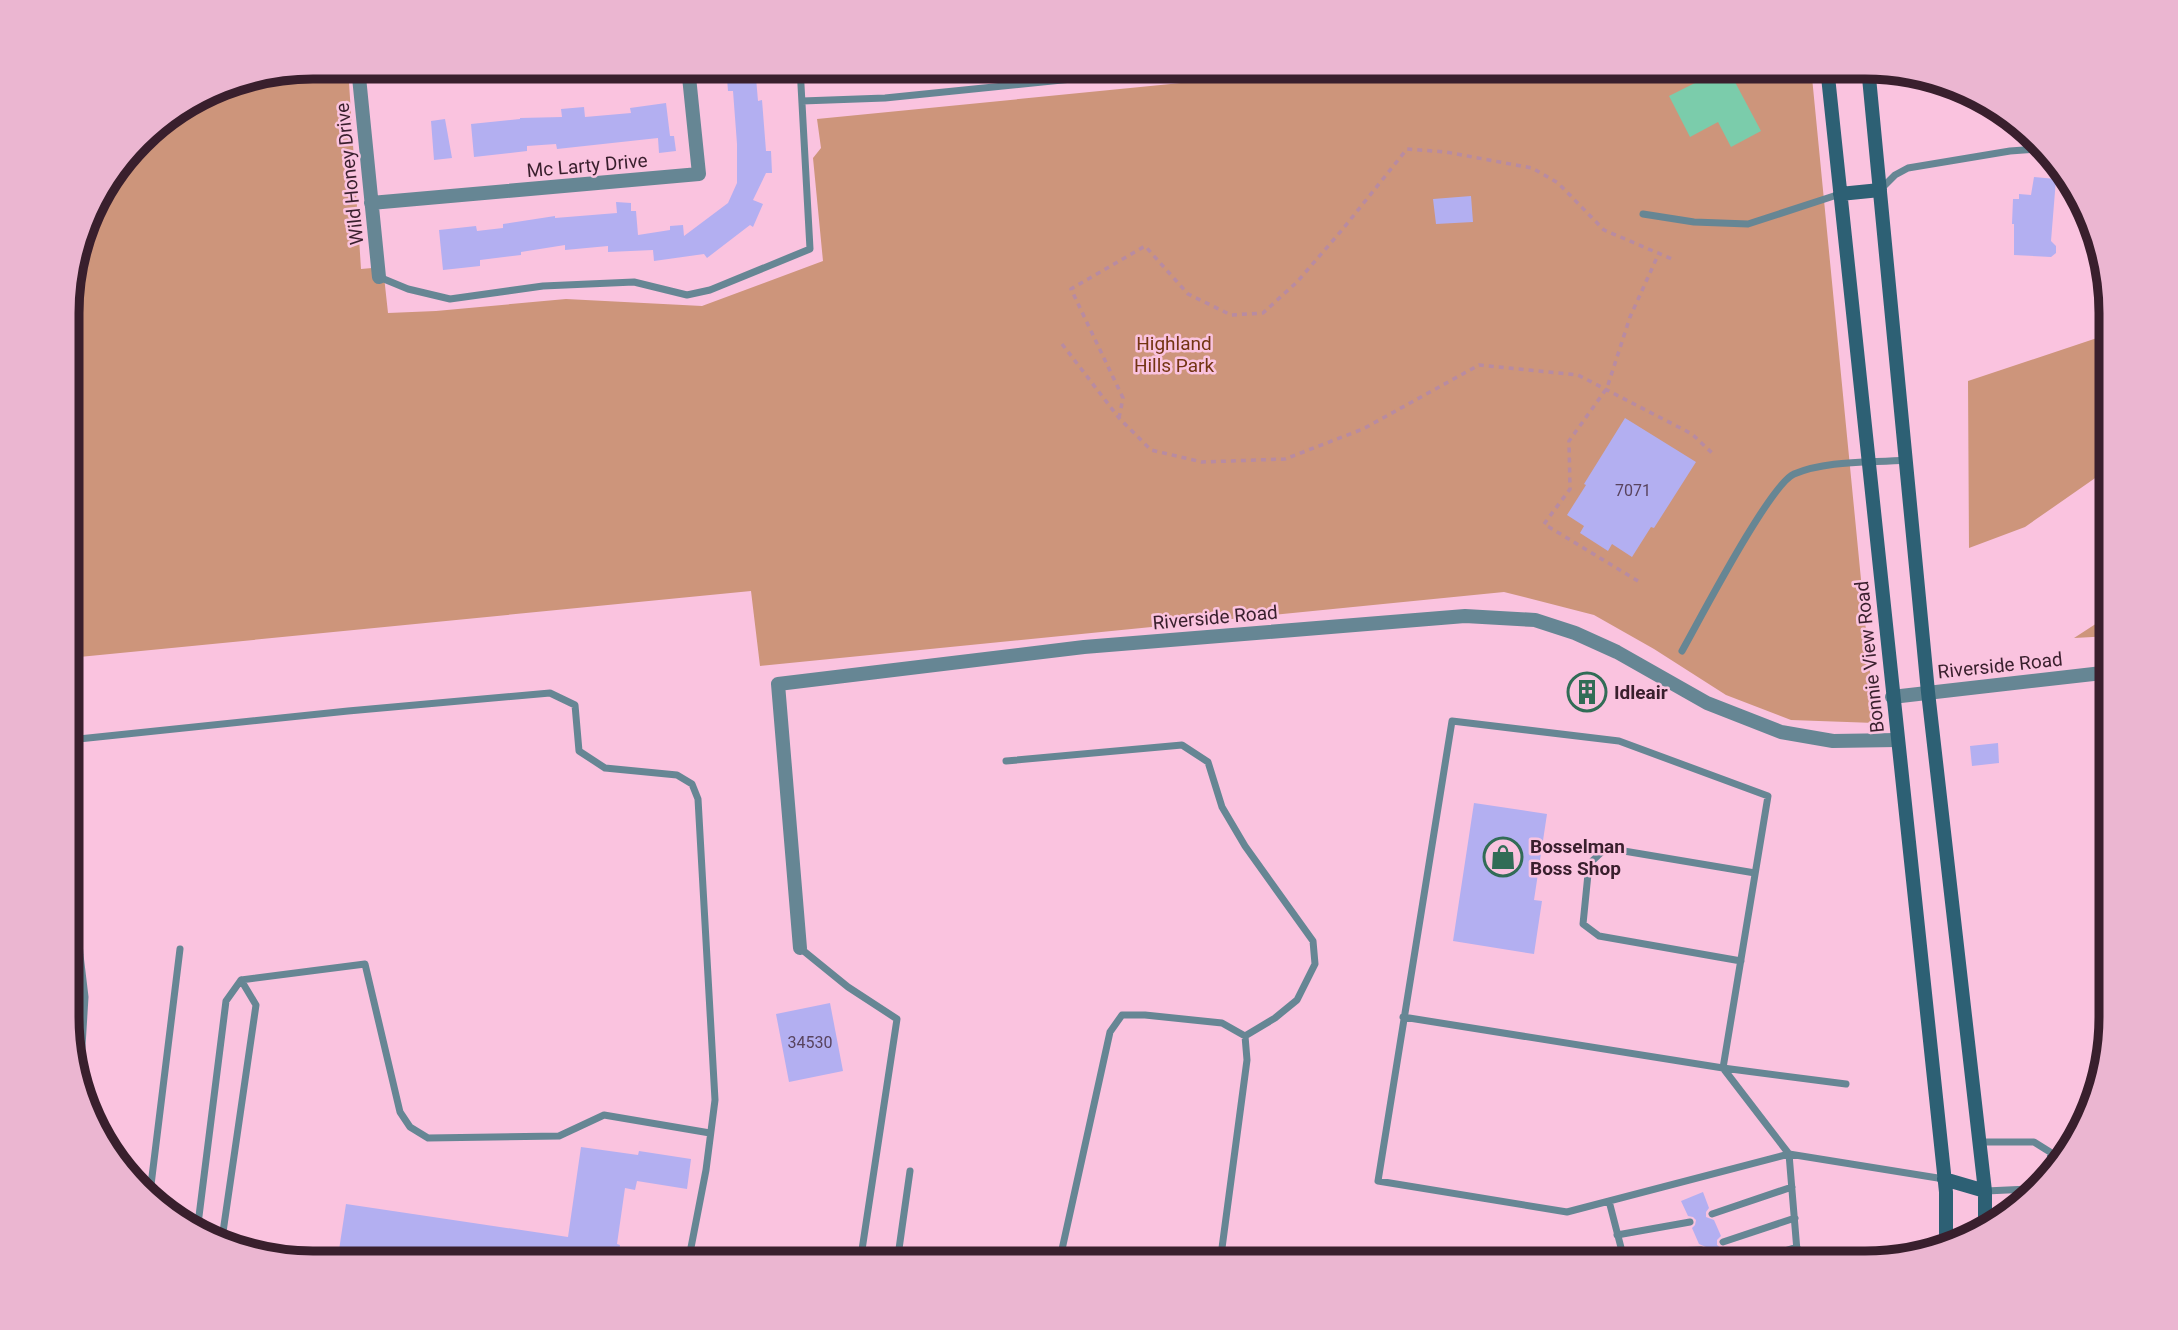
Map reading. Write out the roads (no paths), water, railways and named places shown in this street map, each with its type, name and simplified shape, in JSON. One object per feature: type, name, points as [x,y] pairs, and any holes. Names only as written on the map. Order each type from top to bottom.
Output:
[{"type":"main road","name":"Bonnie View Road","points":[[1828,79],[1944,1179],[1946,1237]]},
{"type":"main road","points":[[1869,79],[1928,692],[1985,1191],[1985,1218]]},
{"type":"main road","points":[[1840,194],[1880,190]]},
{"type":"main road","points":[[1944,1179],[1985,1191]]},
{"type":"street","name":"Wild Honey Drive","points":[[359,79],[379,277]]},
{"type":"street","name":"Mc Larty Drive","points":[[371,203],[699,174],[689,79]]},
{"type":"street","name":"Riverside Road","points":[[800,948],[778,684],[1084,647],[1465,616],[1535,620],[1575,633],[1616,652],[1707,703],[1781,732],[1833,741],[1896,740]]},
{"type":"street","name":"Riverside Road","points":[[1892,697],[2099,673]]},
{"type":"lane","points":[[379,277],[408,289],[450,299],[543,286],[634,282],[687,295],[710,289],[810,249],[801,79]]},
{"type":"lane","points":[[802,101],[885,98],[1066,79]]},
{"type":"lane","points":[[1880,190],[1895,174],[1908,169],[2033,149]]},
{"type":"lane","points":[[1643,214],[1694,222],[1748,224],[1840,194]]},
{"type":"lane","points":[[1682,651],[1758,518],[1790,475],[1816,467],[1906,460]]},
{"type":"lane","points":[[79,739],[550,693],[575,705],[579,751],[605,768],[677,775],[692,784],[698,799],[715,1100],[706,1170],[690,1251]]},
{"type":"lane","points":[[1797,1251],[1789,1154],[1723,1068],[1768,796],[1619,741],[1452,721],[1378,1181],[1567,1212],[1789,1154],[1944,1179]]},
{"type":"lane","points":[[1006,761],[1182,746],[1208,762],[1222,807],[1245,846],[1312,942],[1315,964],[1297,1000],[1275,1018],[1245,1036]]},
{"type":"lane","points":[[1741,961],[1599,936],[1583,924],[1589,864],[1606,848],[1755,873]]},
{"type":"lane","points":[[79,942],[85,997],[82,1052]]},
{"type":"lane","points":[[800,948],[848,987],[897,1019],[862,1251]]},
{"type":"lane","points":[[151,1185],[180,949]]},
{"type":"lane","points":[[198,1221],[226,1001],[241,980],[365,964],[400,1112],[410,1128],[428,1138],[559,1136],[604,1115],[710,1133]]},
{"type":"lane","points":[[223,1233],[256,1005],[241,980]]},
{"type":"lane","points":[[1062,1251],[1110,1032],[1122,1015],[1222,1023],[1245,1036]]},
{"type":"lane","points":[[1403,1017],[1723,1068],[1846,1084]]},
{"type":"lane","points":[[1222,1251],[1247,1060],[1245,1036]]},
{"type":"lane","points":[[1979,1142],[2034,1142],[2050,1152],[2051,1160]]},
{"type":"lane","points":[[899,1251],[910,1171]]},
{"type":"lane","points":[[1712,1214],[1792,1187]]},
{"type":"lane","points":[[1985,1191],[2023,1189]]},
{"type":"lane","points":[[1609,1201],[1621,1251]]},
{"type":"lane","points":[[1723,1242],[1795,1218]]},
{"type":"lane","points":[[1617,1235],[1690,1222]]},
{"type":"lane","points":[[1784,1251],[1797,1247]]},
{"type":"lane","points":[[1675,1251],[1701,1250]]},
{"type":"place","name":"Idleair","points":[[1587,692]]},
{"type":"place","name":"Bosselman Boss Shop","points":[[1503,857]]},
{"type":"park label","name":"Highland Hills Park","points":[[1174,354]]}]
